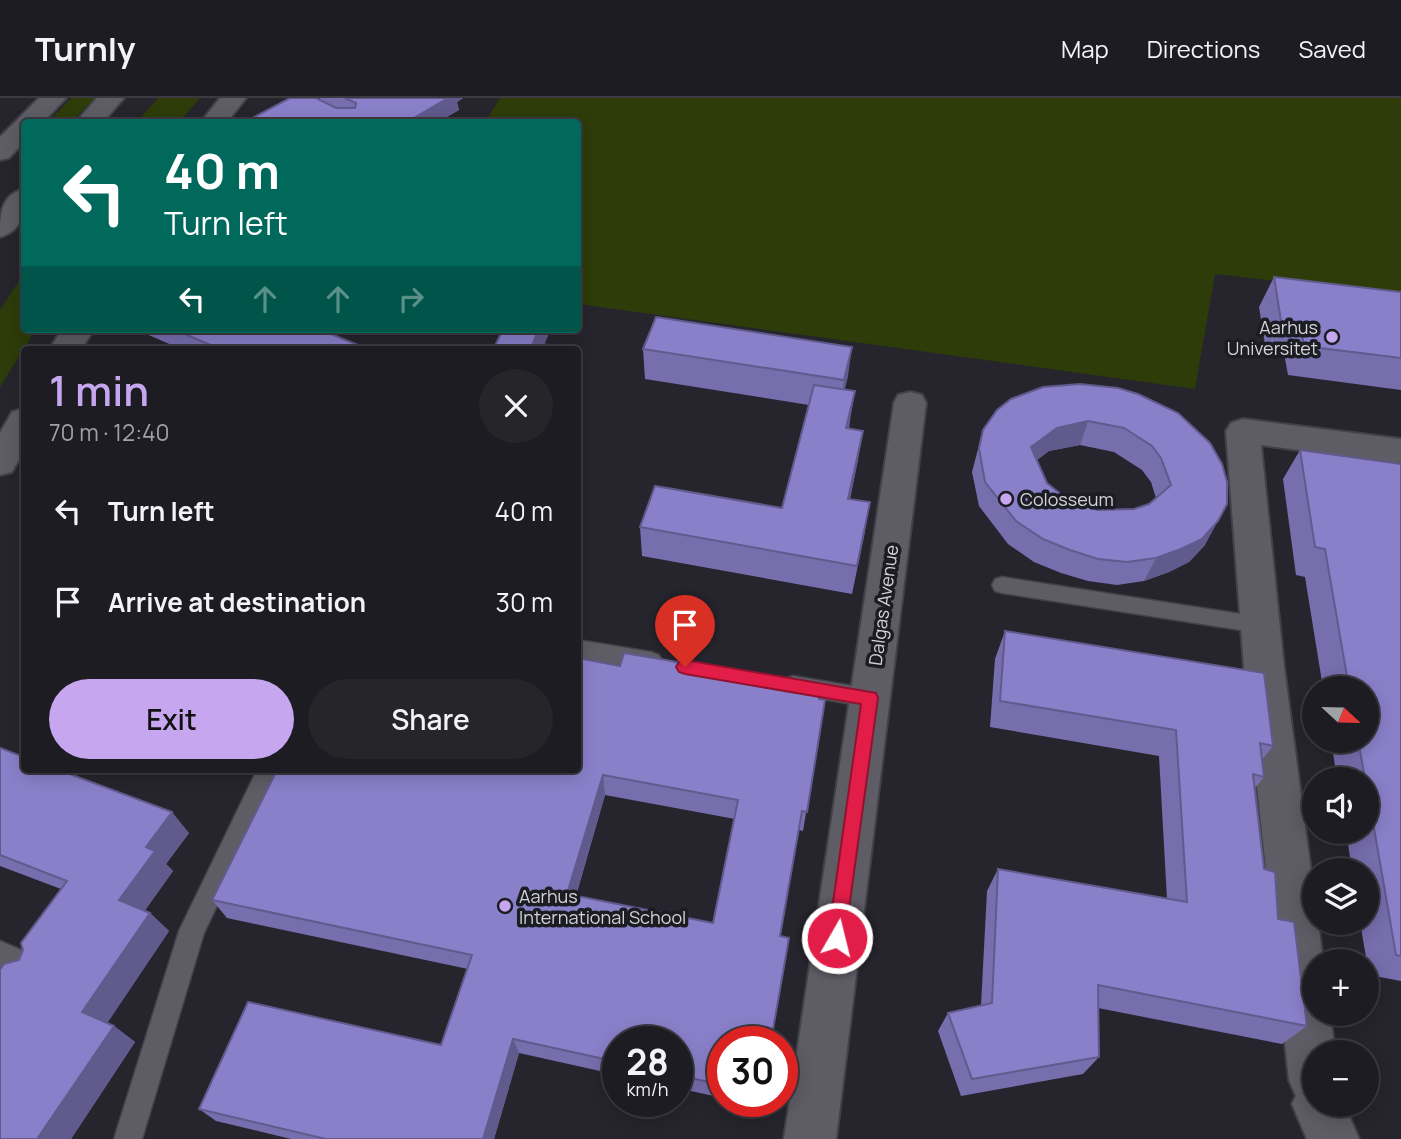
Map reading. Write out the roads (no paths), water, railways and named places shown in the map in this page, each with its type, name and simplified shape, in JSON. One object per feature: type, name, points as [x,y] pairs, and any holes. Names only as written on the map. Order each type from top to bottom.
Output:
[{"type":"street","points":[[32,119],[53,98]]},
{"type":"street","points":[[92,119],[111,98]]},
{"type":"street","points":[[216,119],[233,98]]},
{"type":"street","points":[[0,152],[21,130]]},
{"type":"street","points":[[0,228],[21,201]]},
{"type":"street","name":"Dalgas Avenue","points":[[810,1139],[910,403]]},
{"type":"street","points":[[0,463],[21,425]]},
{"type":"street","points":[[1309,1040],[1260,625],[1243,431],[1401,451]]},
{"type":"street","points":[[1324,1117],[1334,1139]]},
{"type":"lane","points":[[1002,585],[1260,625]]},
{"type":"lane","points":[[581,649],[671,664]]},
{"type":"lane","points":[[777,682],[870,698]]},
{"type":"lane","points":[[128,1139],[192,931],[268,773]]},
{"type":"lane","points":[[0,954],[31,967]]},
{"type":"place","name":"Aarhus Universitet","points":[[1332,337]]},
{"type":"place","name":"Colosseum","points":[[1006,499]]},
{"type":"place","name":"Aarhus International School","points":[[505,906]]}]
